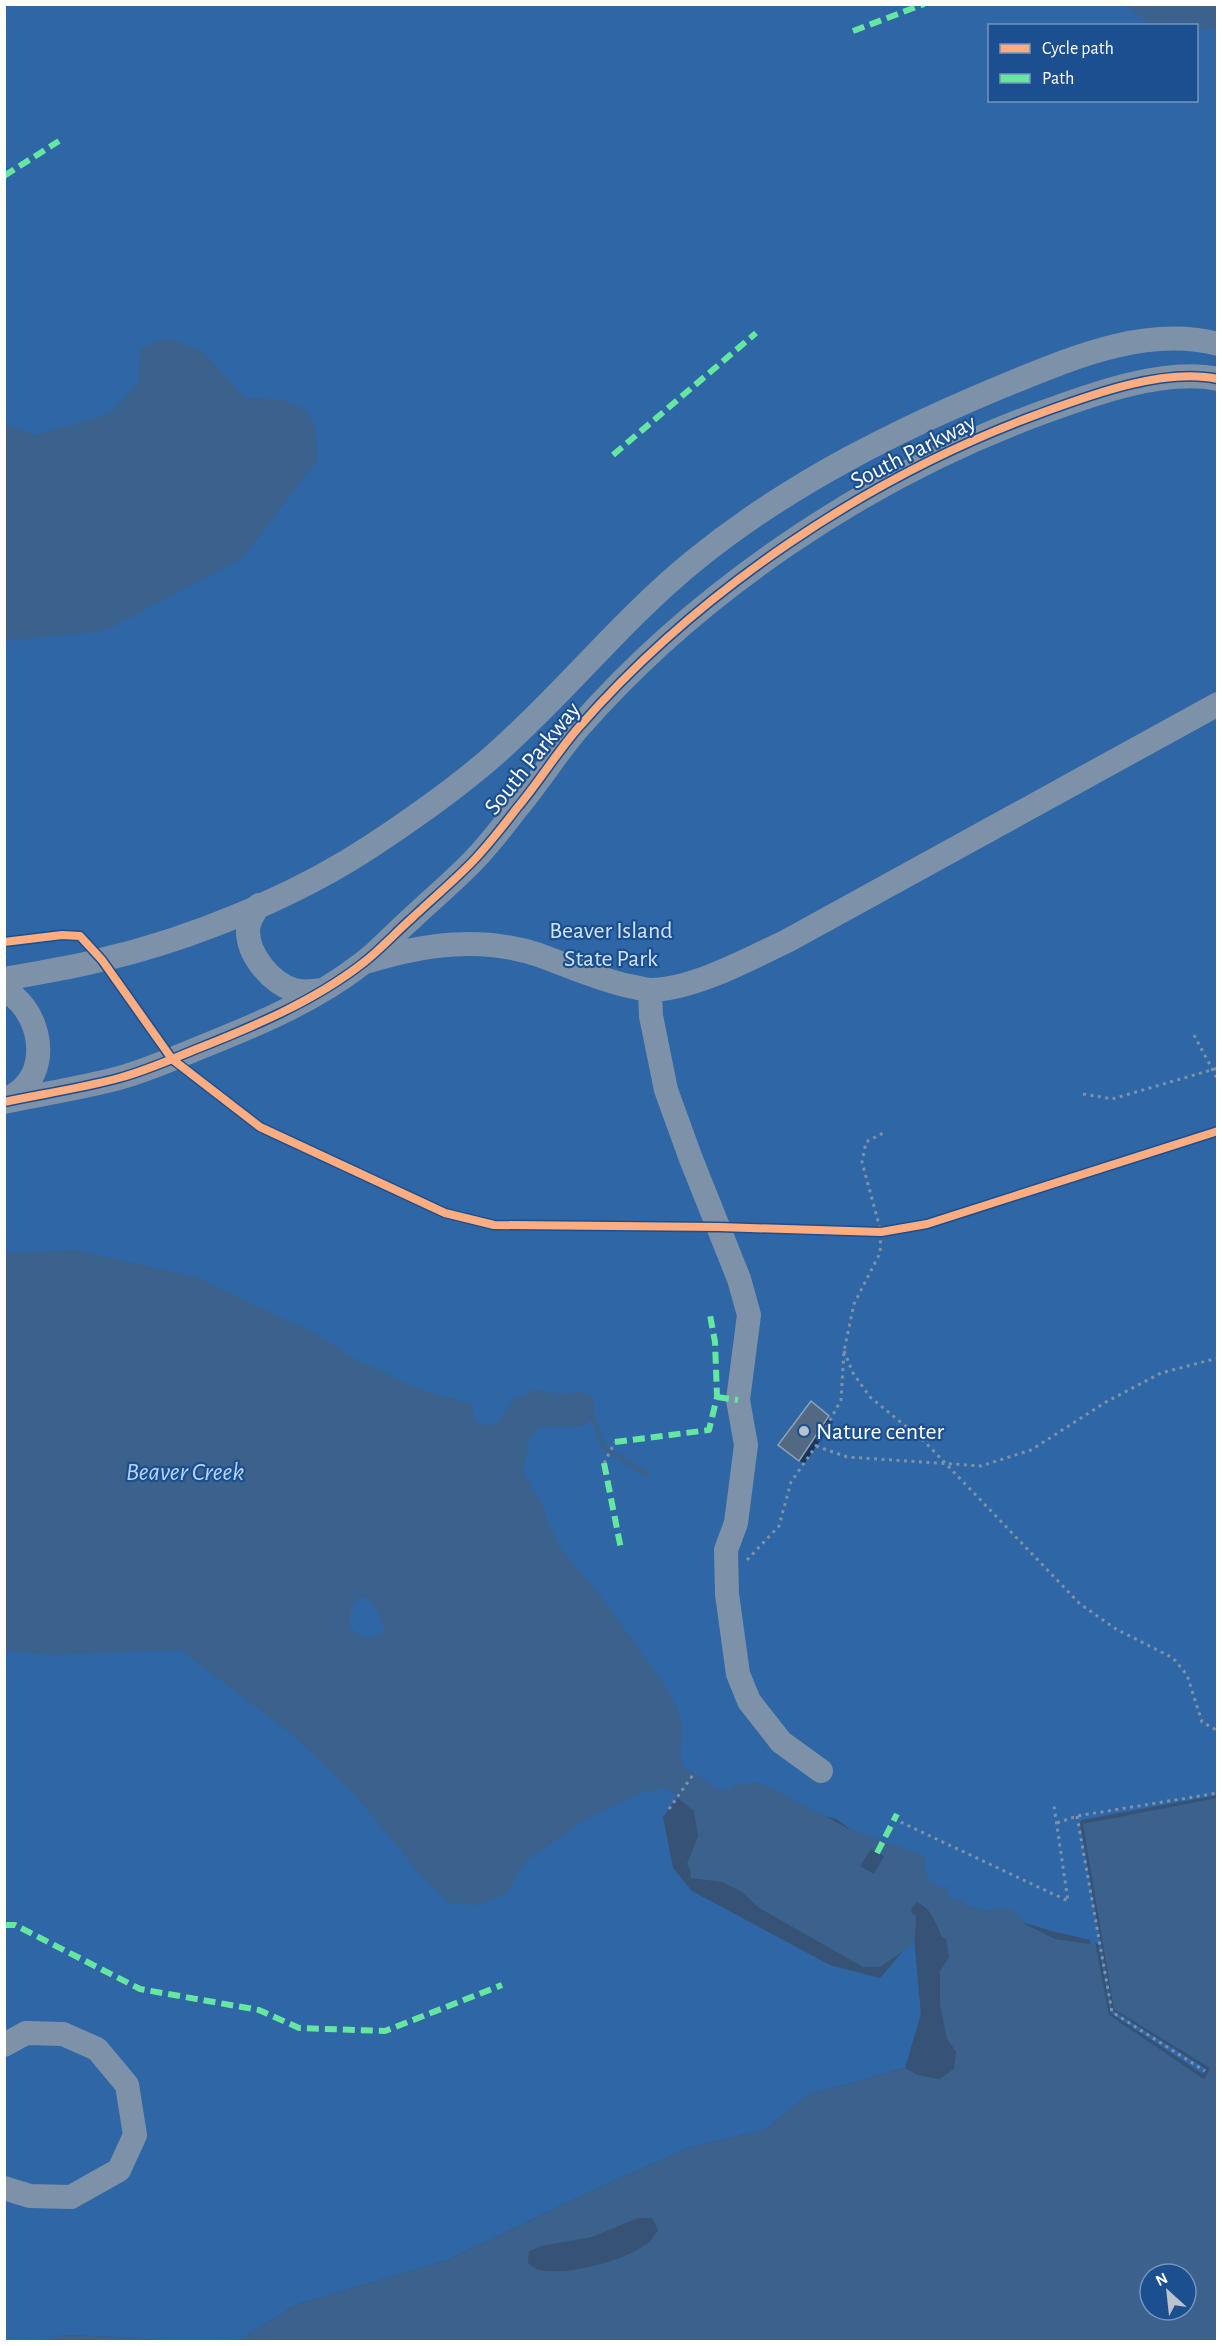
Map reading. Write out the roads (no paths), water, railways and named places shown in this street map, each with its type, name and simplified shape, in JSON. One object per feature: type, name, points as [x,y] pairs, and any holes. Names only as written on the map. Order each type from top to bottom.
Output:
[{"type":"street","name":"South Parkway","points":[[4,979],[102,960],[203,929],[316,879],[370,847],[445,794],[492,756],[619,629],[696,559],[774,502],[816,475],[907,427],[1033,374],[1101,350],[1148,340],[1175,339],[1218,344]]},
{"type":"street","name":"South Parkway","points":[[4,1102],[119,1078],[250,1028],[324,989],[364,963],[476,858],[578,728],[619,686],[676,632],[738,580],[798,536],[925,464],[986,434],[1079,399],[1132,384],[1177,378],[1218,379]]},
{"type":"street","points":[[364,963],[409,949],[467,943],[538,955],[603,981],[650,990],[683,984],[714,974],[787,941],[1218,704]]},
{"type":"street","points":[[259,905],[249,922],[248,930],[255,955],[264,969],[275,980],[292,990],[305,992],[324,989]]},
{"type":"street","points":[[4,990],[14,995],[23,1005],[34,1024],[39,1049],[33,1072],[26,1086],[4,1102]]},
{"type":"street","points":[[650,990],[651,1016],[666,1090],[739,1279],[748,1315],[738,1400],[746,1445],[736,1523],[726,1550],[727,1594],[738,1674],[749,1701],[781,1742],[820,1771]]},
{"type":"street","points":[[4,2045],[26,2033],[63,2034],[97,2049],[127,2085],[135,2135],[119,2170],[71,2197],[30,2196],[4,2188]]},
{"type":"water","points":[[1126,5],[1217,5],[1217,26],[1211,29],[1198,30],[1198,24],[1150,24]]},
{"type":"water","points":[[167,338],[202,351],[245,398],[274,399],[300,407],[315,426],[318,459],[243,558],[105,631],[5,641],[5,424],[36,435],[109,414],[139,383],[140,349]]},
{"type":"water","name":"Beaver Creek","points":[[75,1250],[196,1277],[320,1336],[348,1355],[409,1385],[471,1403],[474,1418],[481,1425],[496,1424],[514,1399],[534,1390],[561,1394],[583,1392],[594,1398],[594,1419],[581,1426],[539,1427],[529,1439],[523,1472],[543,1505],[547,1520],[561,1549],[603,1599],[666,1687],[677,1707],[682,1722],[681,1760],[684,1766],[718,1789],[729,1790],[736,1785],[760,1782],[847,1828],[925,1856],[927,1879],[941,1888],[948,1885],[946,1894],[951,1898],[962,1900],[965,1905],[989,1911],[1002,1907],[1015,1912],[1025,1924],[1055,1939],[1096,1945],[1109,2015],[1204,2079],[1210,2068],[1114,2009],[1083,1823],[1217,1798],[1217,2341],[238,2341],[295,2305],[448,2260],[587,2193],[688,2148],[765,2130],[808,2095],[905,2068],[918,2075],[939,2079],[954,2069],[956,2052],[947,2039],[940,2005],[940,1971],[949,1957],[946,1939],[942,1937],[930,1913],[917,1902],[911,1909],[916,1916],[915,1939],[909,1947],[880,1967],[863,1967],[759,1908],[742,1892],[722,1882],[690,1878],[691,1872],[687,1864],[698,1836],[694,1811],[665,1788],[644,1792],[588,1818],[527,1860],[506,1894],[478,1905],[450,1903],[418,1872],[355,1795],[294,1736],[181,1650],[51,1655],[5,1651],[4,1253]],"holes":[[[360,1598],[367,1598],[381,1618],[384,1631],[371,1637],[364,1637],[353,1630],[349,1617],[351,1609]],[[638,2218],[652,2218],[658,2230],[649,2242],[627,2255],[597,2265],[565,2271],[538,2270],[528,2263],[529,2251],[542,2246],[592,2237]]]},
{"type":"water","points":[[63,2335],[142,2338],[162,2341],[42,2341]]},
{"type":"waterway","points":[[594,1419],[604,1448],[647,1474]]},
{"type":"place","name":"Nature center","points":[[804,1431]]},
{"type":"park label","name":"Beaver Island State Park","points":[[611,944]]}]
